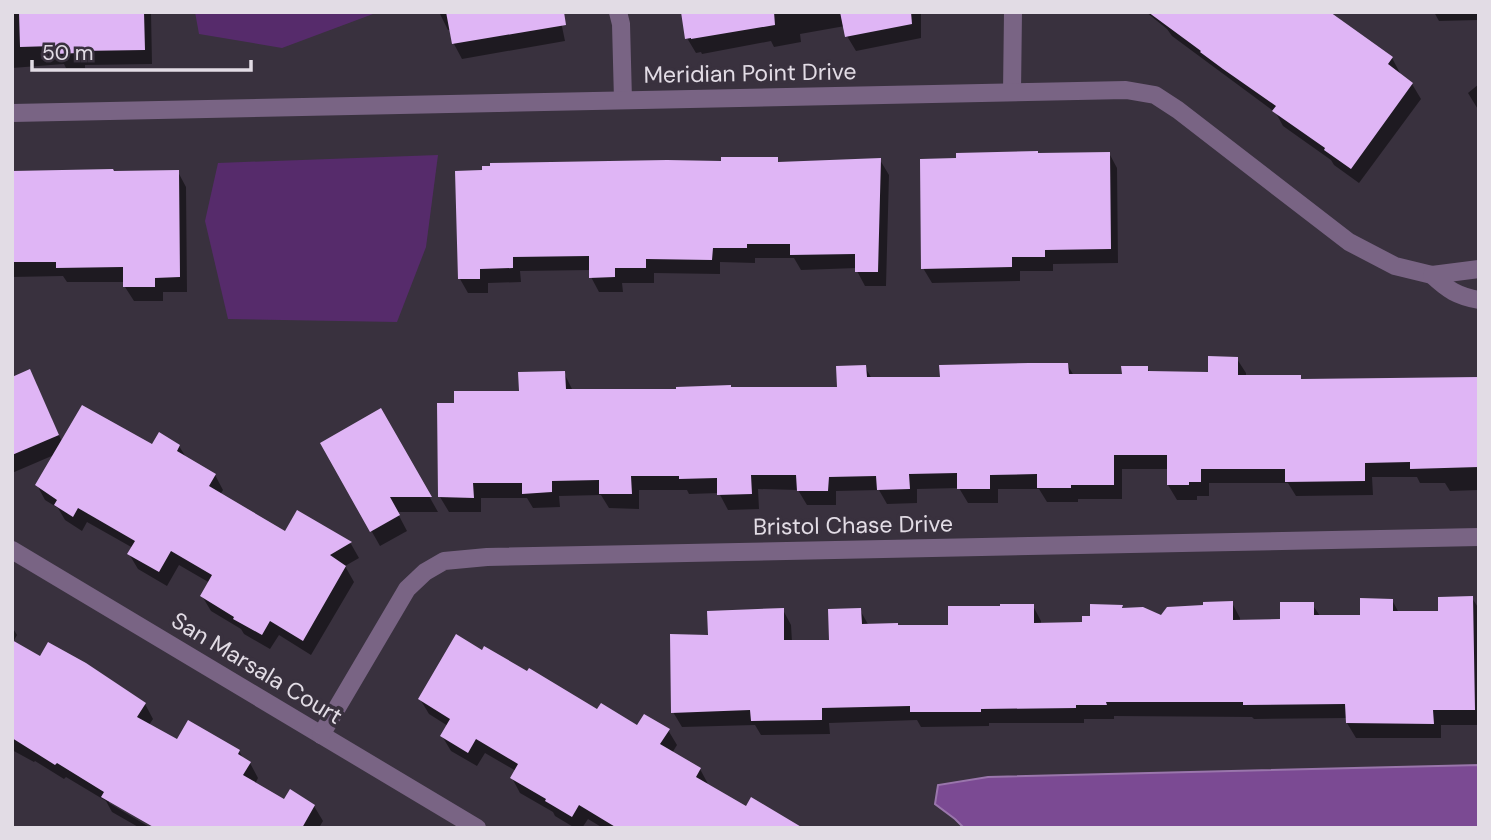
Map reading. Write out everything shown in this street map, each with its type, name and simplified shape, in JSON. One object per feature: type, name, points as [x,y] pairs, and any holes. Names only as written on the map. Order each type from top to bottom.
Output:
[{"type":"street","points":[[618,12],[621,24],[623,100]]},
{"type":"street","points":[[1012,92],[1013,12]]},
{"type":"street","name":"Meridian Point Drive","points":[[12,113],[1126,90],[1155,95],[1178,110],[1349,242],[1395,267],[1432,275],[1479,269]]},
{"type":"street","name":"Meridian Point Drive","points":[[1432,275],[1446,289],[1479,300]]},
{"type":"street","name":"Bristol Chase Drive","points":[[321,735],[407,589],[425,572],[444,561],[501,557],[1479,537]]},
{"type":"street","name":"San Marsala Court","points":[[12,550],[477,828]]},
{"type":"shaded area","points":[[195,12],[373,14],[282,48],[199,34]]},
{"type":"shaded area","points":[[438,155],[426,247],[397,322],[228,319],[205,221],[218,163]]},
{"type":"shaded area","points":[[1479,765],[1479,828],[964,828],[935,804],[938,785],[988,777]]},
{"type":"building","points":[[19,12],[144,12],[145,50],[56,54],[53,46],[20,47]]},
{"type":"building","points":[[446,12],[564,12],[566,25],[452,44]]},
{"type":"building","points":[[681,12],[774,12],[775,25],[685,39]]},
{"type":"building","points":[[840,12],[911,12],[912,24],[845,37]]},
{"type":"building","points":[[1148,12],[1330,12],[1393,57],[1388,64],[1413,83],[1351,169],[1272,111],[1276,106]]},
{"type":"building","points":[[1110,152],[1111,249],[1045,250],[1045,257],[1012,257],[1012,267],[921,269],[920,159],[956,158],[956,153]]},
{"type":"building","points":[[721,157],[778,157],[778,162],[881,158],[878,272],[855,272],[855,254],[790,255],[790,244],[747,244],[747,248],[713,248],[712,260],[646,259],[646,268],[615,268],[615,277],[589,278],[589,256],[513,257],[513,268],[480,269],[480,279],[458,279],[455,171],[482,170],[482,166],[490,166],[490,163],[721,161]]},
{"type":"building","points":[[179,170],[180,277],[155,278],[155,287],[123,287],[123,267],[56,268],[56,262],[12,262],[12,171]]},
{"type":"building","points":[[1208,356],[1238,357],[1238,375],[1301,375],[1301,379],[1479,377],[1479,467],[1410,469],[1410,462],[1365,463],[1365,481],[1285,482],[1285,469],[1201,469],[1201,482],[1167,485],[1167,455],[1114,455],[1114,485],[1071,485],[1071,488],[1037,488],[1037,474],[990,475],[990,489],[957,489],[957,473],[909,474],[910,489],[877,490],[876,476],[829,477],[828,491],[797,491],[796,475],[751,475],[752,494],[717,495],[717,478],[631,476],[632,494],[599,494],[599,480],[552,481],[552,492],[522,494],[522,483],[473,483],[474,498],[438,497],[437,403],[454,403],[454,391],[519,391],[518,372],[565,371],[566,389],[676,389],[731,385],[837,387],[836,366],[866,365],[867,377],[940,377],[939,365],[1029,363],[1068,363],[1069,374],[1122,374],[1121,366],[1148,366],[1148,371],[1208,372]]},
{"type":"building","points":[[30,369],[59,435],[12,455],[12,377]]},
{"type":"building","points":[[82,405],[152,444],[159,432],[180,445],[177,451],[216,474],[209,486],[285,531],[297,510],[352,542],[330,555],[346,566],[303,641],[270,621],[262,635],[233,619],[234,617],[200,596],[212,575],[171,551],[159,572],[127,554],[135,541],[78,508],[73,517],[54,505],[57,500],[35,485]]},
{"type":"building","points":[[381,408],[432,497],[390,497],[400,515],[370,532],[320,443]]},
{"type":"building","points":[[1473,596],[1475,710],[1433,710],[1434,724],[1346,723],[1345,704],[1243,705],[1243,702],[1106,702],[1107,705],[1076,705],[1076,708],[981,709],[981,712],[910,712],[910,706],[822,708],[822,720],[751,721],[750,710],[671,713],[670,634],[708,635],[707,611],[784,608],[784,640],[829,640],[828,609],[861,608],[862,624],[948,625],[948,606],[1034,604],[1034,623],[1082,622],[1082,616],[1090,616],[1090,604],[1123,605],[1122,608],[1143,607],[1161,615],[1167,607],[1233,601],[1233,620],[1280,619],[1280,602],[1314,602],[1314,615],[1360,615],[1360,598],[1393,599],[1393,611],[1438,611],[1438,597]]},
{"type":"building","points":[[456,634],[482,650],[484,646],[527,671],[529,668],[597,709],[601,703],[637,725],[644,714],[670,729],[660,744],[701,768],[696,777],[746,806],[751,797],[803,828],[617,828],[579,805],[572,817],[510,778],[518,764],[476,739],[468,753],[440,736],[450,719],[418,699]]},
{"type":"building","points":[[12,640],[40,656],[48,642],[86,663],[146,703],[137,717],[177,739],[188,720],[240,750],[238,754],[251,762],[243,775],[284,799],[290,789],[315,805],[302,828],[155,828],[101,797],[104,792],[12,738]]}]
